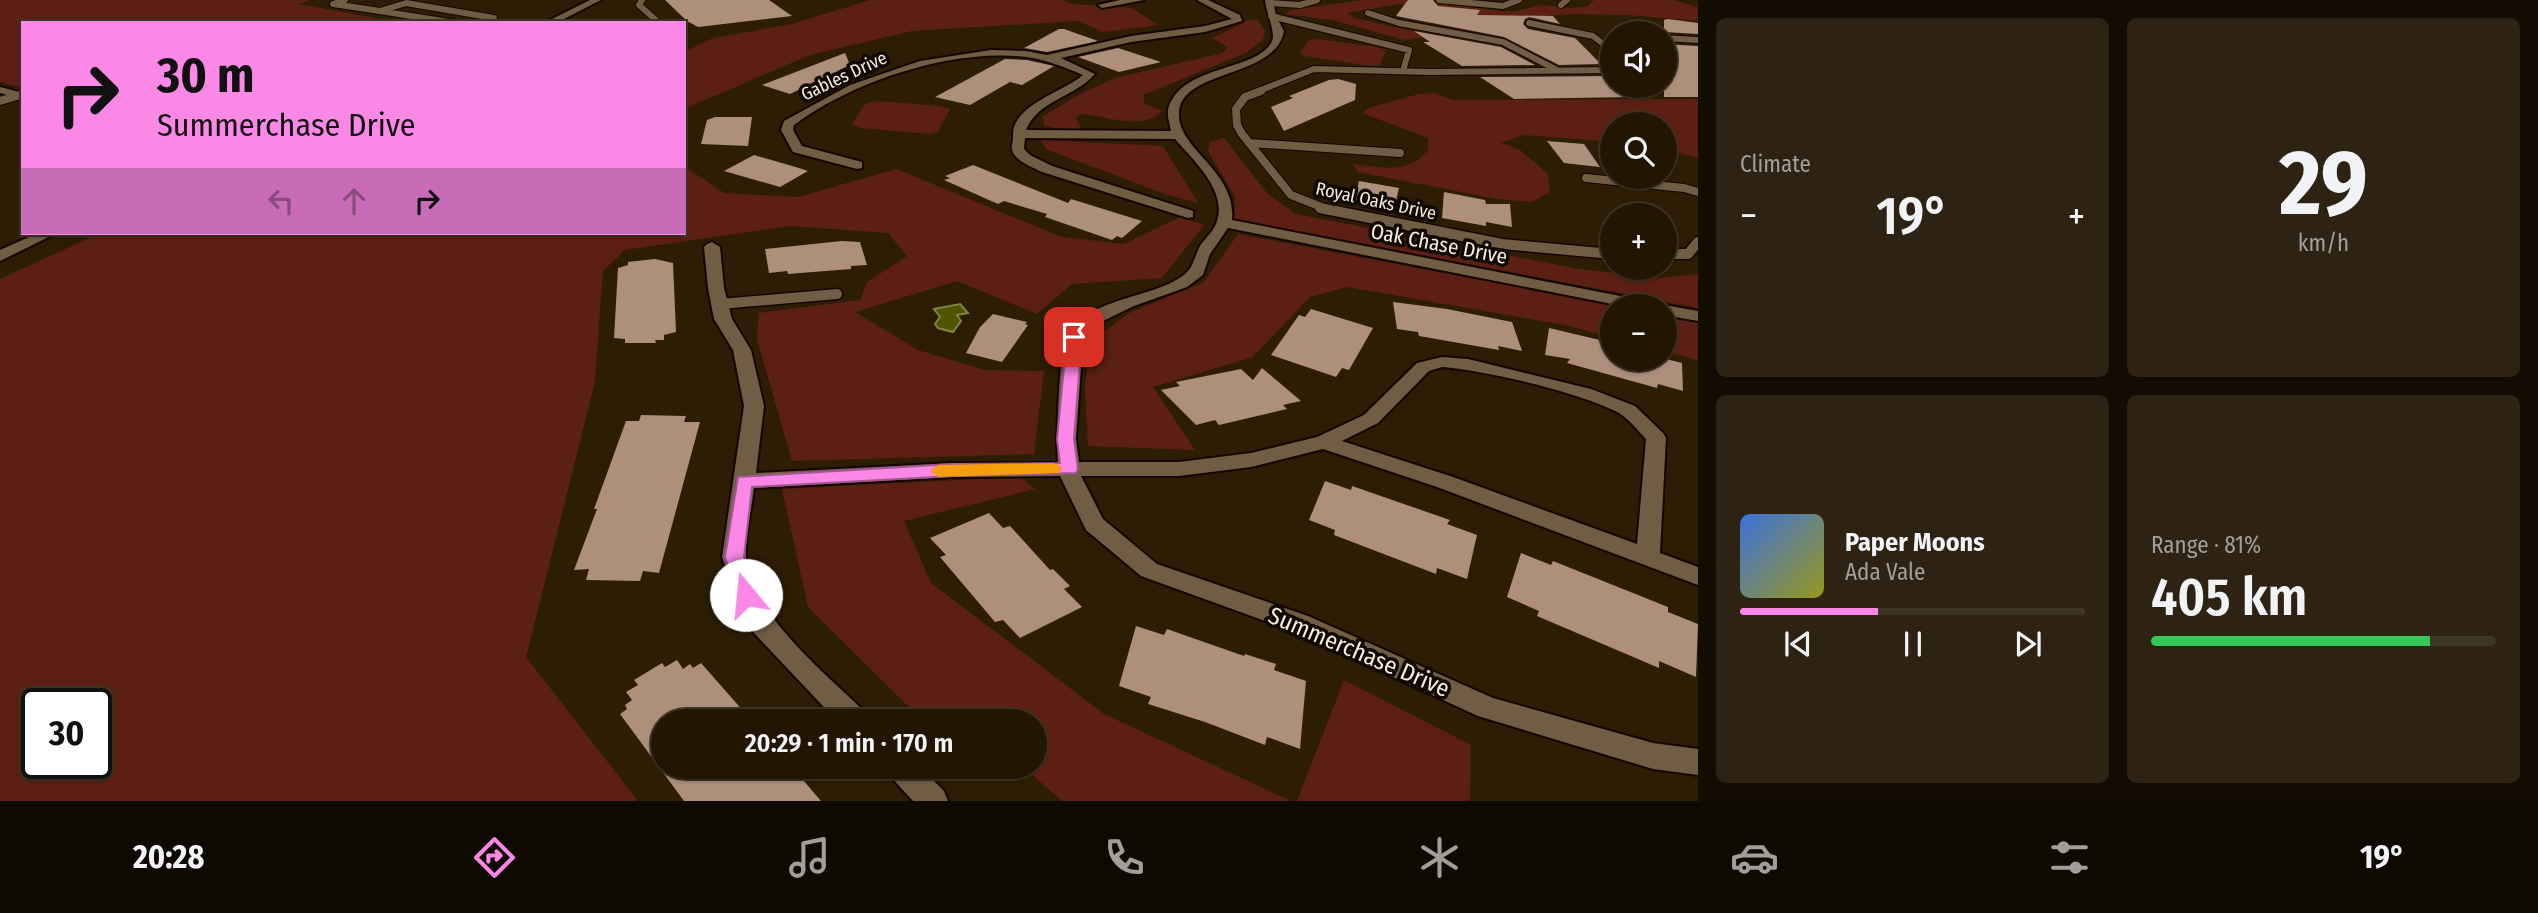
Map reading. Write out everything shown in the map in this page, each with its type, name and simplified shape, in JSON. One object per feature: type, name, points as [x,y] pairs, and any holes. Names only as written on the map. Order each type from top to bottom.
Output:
[{"type":"street","points":[[552,21],[597,0]]},
{"type":"street","points":[[1102,5],[1140,0]]},
{"type":"street","name":"Gables Drive","points":[[858,165],[797,149],[787,130],[788,124],[848,90],[895,70],[929,62],[986,54],[1048,58],[1138,38],[1205,29],[1237,21],[1237,17],[1201,0]]},
{"type":"street","points":[[1224,223],[1226,207],[1216,180],[1177,131],[1173,112],[1181,95],[1200,81],[1260,57],[1270,50],[1278,37],[1271,10]]},
{"type":"street","name":"Gables Drive","points":[[1017,134],[1026,116],[1038,103],[1084,80],[1090,74],[1048,58]]},
{"type":"street","points":[[0,90],[21,96]]},
{"type":"street","points":[[1177,131],[1073,136],[1017,134],[1017,150],[1025,158],[1046,169],[1188,214]]},
{"type":"street","name":"Oak Chase Drive","points":[[1224,223],[1600,297]]},
{"type":"street","name":"Summerchase Drive","points":[[1224,223],[1202,254],[1197,272],[1181,284],[1128,302],[1091,320],[1074,337],[1066,439],[1069,469],[1094,524],[1149,570],[1299,623],[1488,708],[1653,755],[1698,762]]},
{"type":"street","points":[[0,256],[46,235]]},
{"type":"street","points":[[712,247],[723,319],[742,350],[754,406],[734,557],[746,595],[763,626],[843,709]]},
{"type":"street","points":[[1677,312],[1698,316]]},
{"type":"street","points":[[744,481],[953,470],[1179,469],[1251,460],[1324,442],[1371,418],[1423,367],[1442,362],[1468,364],[1584,393],[1628,411],[1656,438],[1648,556]]},
{"type":"street","points":[[1324,442],[1444,482],[1698,576]]},
{"type":"street","points":[[912,779],[933,801]]},
{"type":"lane","points":[[345,0],[333,4],[442,21]]},
{"type":"lane","points":[[642,0],[639,5],[657,21]]},
{"type":"lane","points":[[1271,10],[1317,0]]},
{"type":"lane","points":[[1439,0],[1503,6],[1520,0]]},
{"type":"lane","points":[[1561,5],[1567,0]]},
{"type":"lane","points":[[380,11],[407,2],[494,18],[490,21]]},
{"type":"lane","points":[[1271,10],[1297,21],[1334,27]]},
{"type":"lane","points":[[1271,10],[1409,50],[1403,71]]},
{"type":"lane","name":"Royal Oaks Drive","points":[[1367,13],[1399,23],[1503,42],[1558,71]]},
{"type":"lane","points":[[1297,21],[1328,21]]},
{"type":"lane","points":[[1529,23],[1600,36]]},
{"type":"lane","points":[[1593,36],[1600,42]]},
{"type":"lane","points":[[1677,39],[1698,40]]},
{"type":"lane","name":"Royal Oaks Drive","points":[[1600,70],[1314,69],[1245,97],[1236,109],[1237,125],[1291,195],[1320,208],[1532,248],[1576,254],[1600,254]]},
{"type":"lane","points":[[0,101],[21,96]]},
{"type":"lane","points":[[1250,144],[1400,153]]},
{"type":"lane","points":[[1586,178],[1684,188],[1698,192]]},
{"type":"lane","points":[[1677,254],[1688,254],[1698,242]]},
{"type":"lane","points":[[720,304],[837,294]]},
{"type":"shaded area","points":[[0,0],[311,0],[298,4],[393,21],[21,21],[21,87],[0,82]]},
{"type":"shaded area","points":[[870,0],[1061,0],[1073,4],[1132,8],[1158,25],[1104,32],[1077,21],[912,31],[810,55],[686,108],[686,51],[713,38],[792,24]]},
{"type":"shaded area","points":[[1362,0],[1408,0],[1513,12],[1541,5],[1573,8],[1588,6],[1594,0],[1673,0],[1698,7],[1698,21],[1628,15],[1568,14],[1509,20],[1399,4],[1347,13],[1355,18],[1434,36],[1404,40],[1333,20],[1285,14],[1291,10]]},
{"type":"shaded area","points":[[1249,20],[1257,20],[1265,30],[1263,40],[1246,53],[1143,95],[1145,104],[1162,111],[1154,117],[1123,121],[1080,114],[1076,118],[1081,127],[1071,131],[1045,126],[1042,117],[1080,94],[1115,78],[1223,53],[1228,47],[1212,38]]},
{"type":"shaded area","points":[[1318,39],[1386,50],[1380,65],[1371,66],[1300,53],[1309,40]]},
{"type":"shaded area","points":[[1435,93],[1453,100],[1698,99],[1698,158],[1677,152],[1677,112],[1600,112],[1600,141],[1524,135],[1501,143],[1520,150],[1548,174],[1550,192],[1532,202],[1497,199],[1358,172],[1353,164],[1394,168],[1412,163],[1428,150],[1428,138],[1362,113],[1368,108],[1419,94]]},
{"type":"shaded area","points":[[877,101],[950,109],[938,132],[930,134],[860,128],[852,124],[865,104]]},
{"type":"shaded area","points":[[1224,138],[1267,193],[1296,214],[1600,271],[1600,280],[1677,280],[1677,276],[1698,274],[1698,308],[1677,304],[1677,294],[1625,294],[1234,219],[1235,197],[1208,151],[1210,142]]},
{"type":"shaded area","points":[[1041,140],[1163,146],[1198,203],[1165,194],[1046,149]]},
{"type":"shaded area","points":[[686,167],[724,193],[798,197],[896,169],[1062,237],[1124,244],[1180,217],[1204,225],[1162,278],[1072,284],[1037,314],[957,281],[855,312],[918,350],[985,370],[1044,371],[1034,454],[792,461],[757,339],[759,313],[860,300],[867,282],[907,256],[888,233],[790,226],[625,250],[603,271],[595,381],[526,657],[638,801],[0,801],[0,279],[96,235],[686,235]]},
{"type":"shaded area","points":[[1238,234],[1600,303],[1600,334],[1564,325],[1347,287],[1310,297],[1253,357],[1153,387],[1195,450],[1088,446],[1085,387],[1090,342],[1129,313],[1204,282]]},
{"type":"shaded area","points":[[960,304],[968,313],[957,315],[961,321],[953,332],[938,328],[935,324],[940,317],[934,309]]},
{"type":"shaded area","points":[[1677,318],[1698,322],[1698,360],[1677,354]]},
{"type":"shaded area","points":[[1020,477],[1035,489],[904,521],[931,583],[1104,714],[1291,801],[1062,801],[1037,779],[1047,779],[1047,709],[911,709],[808,607],[782,489]]},
{"type":"shaded area","points":[[1344,680],[1471,745],[1470,801],[1297,801]]},
{"type":"building","points":[[665,0],[769,0],[792,16],[698,27],[687,21]]},
{"type":"building","points":[[1408,0],[1433,0],[1438,6],[1480,10],[1477,15],[1553,16],[1560,24],[1529,17],[1523,24],[1528,29],[1575,38],[1600,64],[1559,65],[1504,37],[1396,16]]},
{"type":"building","points":[[1668,19],[1698,23],[1698,34],[1677,33],[1677,21],[1664,20]]},
{"type":"building","points":[[1059,29],[1098,41],[1047,52],[1024,48]]},
{"type":"building","points":[[1414,31],[1501,47],[1535,65],[1462,66],[1423,42],[1430,42]]},
{"type":"building","points":[[1677,45],[1698,46],[1698,97],[1677,97]]},
{"type":"building","points":[[1118,48],[1161,62],[1119,72],[1078,57]]},
{"type":"building","points":[[845,53],[850,65],[790,94],[762,85]]},
{"type":"building","points":[[1005,59],[1027,60],[1054,66],[1022,85],[1010,82],[970,105],[935,97]]},
{"type":"building","points":[[1600,76],[1600,98],[1514,99],[1480,77]]},
{"type":"building","points":[[1338,79],[1356,84],[1355,100],[1284,131],[1271,107],[1293,98],[1289,96]]},
{"type":"building","points":[[715,117],[752,117],[748,146],[701,144],[707,120]]},
{"type":"building","points":[[1547,141],[1584,144],[1600,167],[1564,163]]},
{"type":"building","points":[[754,155],[808,171],[780,187],[724,171]]},
{"type":"building","points":[[973,165],[1068,203],[1071,199],[1142,221],[1122,238],[1117,236],[1112,240],[1045,217],[1047,214],[1004,201],[998,204],[944,180],[950,178],[945,176]]},
{"type":"building","points":[[1359,181],[1399,188],[1394,209],[1354,202]]},
{"type":"building","points":[[1444,192],[1485,200],[1486,204],[1510,204],[1512,227],[1486,222],[1486,226],[1442,218]]},
{"type":"building","points":[[842,241],[860,242],[867,265],[851,266],[851,269],[769,273],[765,249]]},
{"type":"building","points":[[655,259],[673,263],[676,332],[664,335],[664,340],[655,340],[656,343],[625,343],[625,339],[614,338],[618,268],[628,265],[628,262]]},
{"type":"building","points":[[1393,302],[1512,322],[1522,351],[1498,346],[1499,350],[1419,336],[1418,332],[1397,329]]},
{"type":"building","points":[[1311,309],[1373,328],[1349,370],[1342,368],[1336,377],[1271,355],[1299,315],[1305,317]]},
{"type":"building","points":[[993,314],[1027,322],[1025,324],[1028,325],[1002,362],[966,353],[980,327]]},
{"type":"building","points":[[1549,328],[1600,340],[1600,371],[1677,371],[1677,362],[1682,363],[1683,391],[1658,384],[1657,388],[1567,363],[1570,359],[1545,355]]},
{"type":"building","points":[[1262,368],[1301,401],[1283,405],[1287,409],[1219,425],[1215,420],[1196,425],[1161,390],[1180,386],[1176,382],[1241,369],[1253,380]]},
{"type":"building","points":[[641,415],[686,416],[684,422],[700,422],[659,573],[643,571],[640,581],[586,580],[589,569],[574,570],[597,509],[594,509],[626,421],[639,421]]},
{"type":"building","points":[[1325,481],[1351,490],[1352,486],[1450,520],[1447,524],[1477,535],[1467,579],[1437,568],[1436,574],[1334,535],[1335,530],[1309,520]]},
{"type":"building","points":[[989,513],[1003,528],[1010,526],[1050,570],[1053,569],[1070,586],[1064,589],[1082,607],[1020,638],[1003,620],[995,622],[940,557],[946,555],[930,538]]},
{"type":"building","points":[[1521,553],[1551,565],[1553,561],[1668,607],[1668,612],[1698,624],[1696,677],[1659,661],[1659,668],[1537,616],[1539,611],[1507,597]]},
{"type":"building","points":[[1136,626],[1164,635],[1167,629],[1244,656],[1245,654],[1276,664],[1274,670],[1306,681],[1300,749],[1267,737],[1265,745],[1148,704],[1151,697],[1119,686]]},
{"type":"building","points":[[677,660],[683,669],[690,664],[693,668],[701,663],[741,709],[651,709],[651,756],[620,714],[632,700],[626,692],[638,685],[634,680],[662,663],[665,667]]},
{"type":"building","points":[[668,779],[802,779],[821,801],[684,801]]},
{"type":"slow traffic","points":[[938,471],[1053,469]]},
{"type":"route","points":[[746,595],[734,557],[744,481],[953,470],[1069,469],[1066,439],[1074,337]]}]
